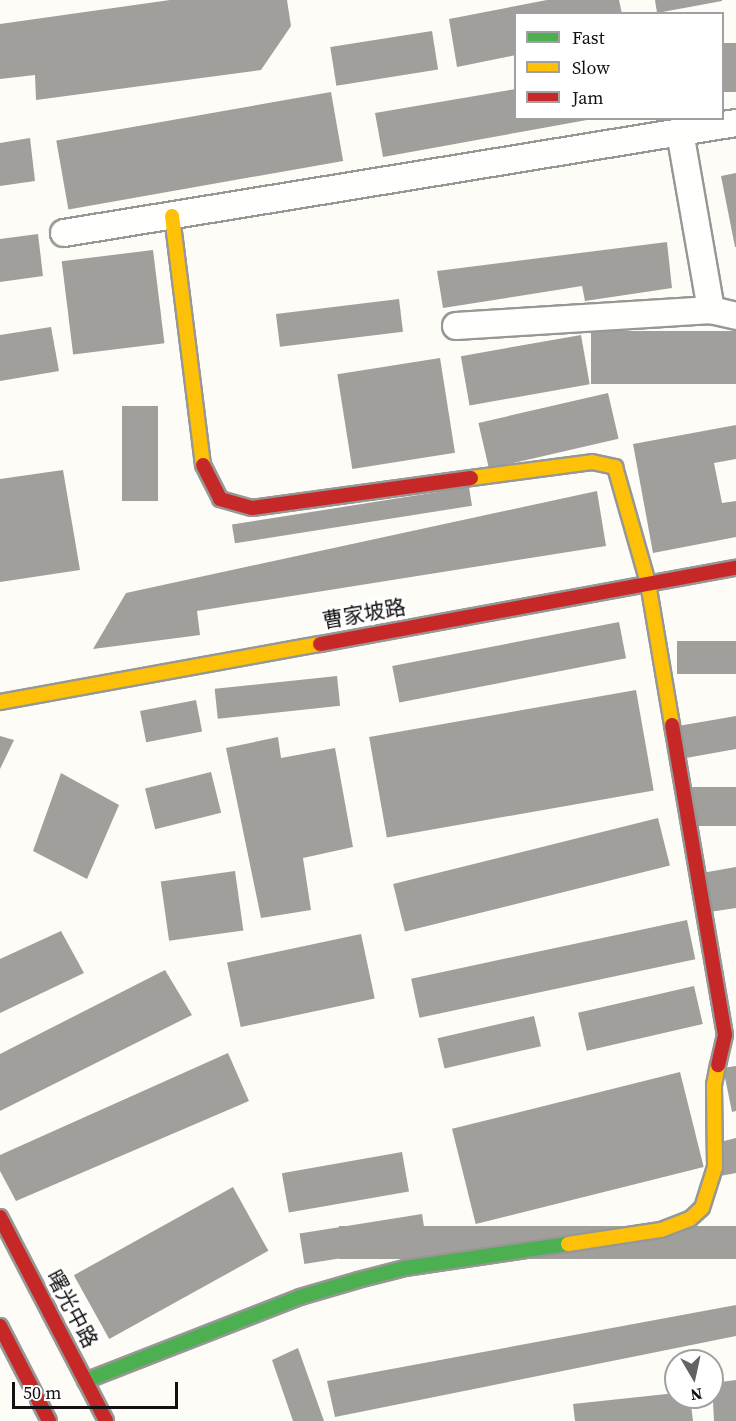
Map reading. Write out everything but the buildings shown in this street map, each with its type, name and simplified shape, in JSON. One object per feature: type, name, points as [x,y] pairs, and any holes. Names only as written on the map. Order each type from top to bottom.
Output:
[{"type":"street","points":[[64,234],[736,123]]},
{"type":"street","points":[[680,132],[711,310]]},
{"type":"street","points":[[85,1381],[300,1297],[358,1280],[405,1268],[661,1230],[690,1219],[702,1208],[715,1167],[714,1085],[725,1035],[648,583],[615,467],[592,462],[252,508],[220,499],[204,473],[172,216]]},
{"type":"street","points":[[456,326],[711,310],[736,316]]},
{"type":"street","name":"曹家坡路","points":[[0,702],[736,568]]},
{"type":"street","name":"曙光中路","points":[[0,1217],[106,1421]]},
{"type":"street","points":[[0,1326],[49,1421]]},
{"type":"traffic: fast","points":[[85,1381],[300,1297],[358,1280],[405,1268],[568,1244]]},
{"type":"traffic: slow","points":[[172,216],[203,465]]},
{"type":"traffic: slow","points":[[471,478],[592,462],[615,467],[648,583],[672,725]]},
{"type":"traffic: slow","points":[[0,702],[320,644]]},
{"type":"traffic: slow","points":[[568,1244],[661,1230],[690,1219],[702,1208],[715,1167],[714,1085],[718,1065]]},
{"type":"traffic: jam","points":[[203,465],[220,499],[252,508],[471,478]]},
{"type":"traffic: jam","points":[[320,644],[736,568]]},
{"type":"traffic: jam","points":[[672,725],[725,1035],[718,1065]]},
{"type":"traffic: jam","points":[[0,1217],[106,1421]]},
{"type":"traffic: jam","points":[[0,1326],[49,1421]]}]
